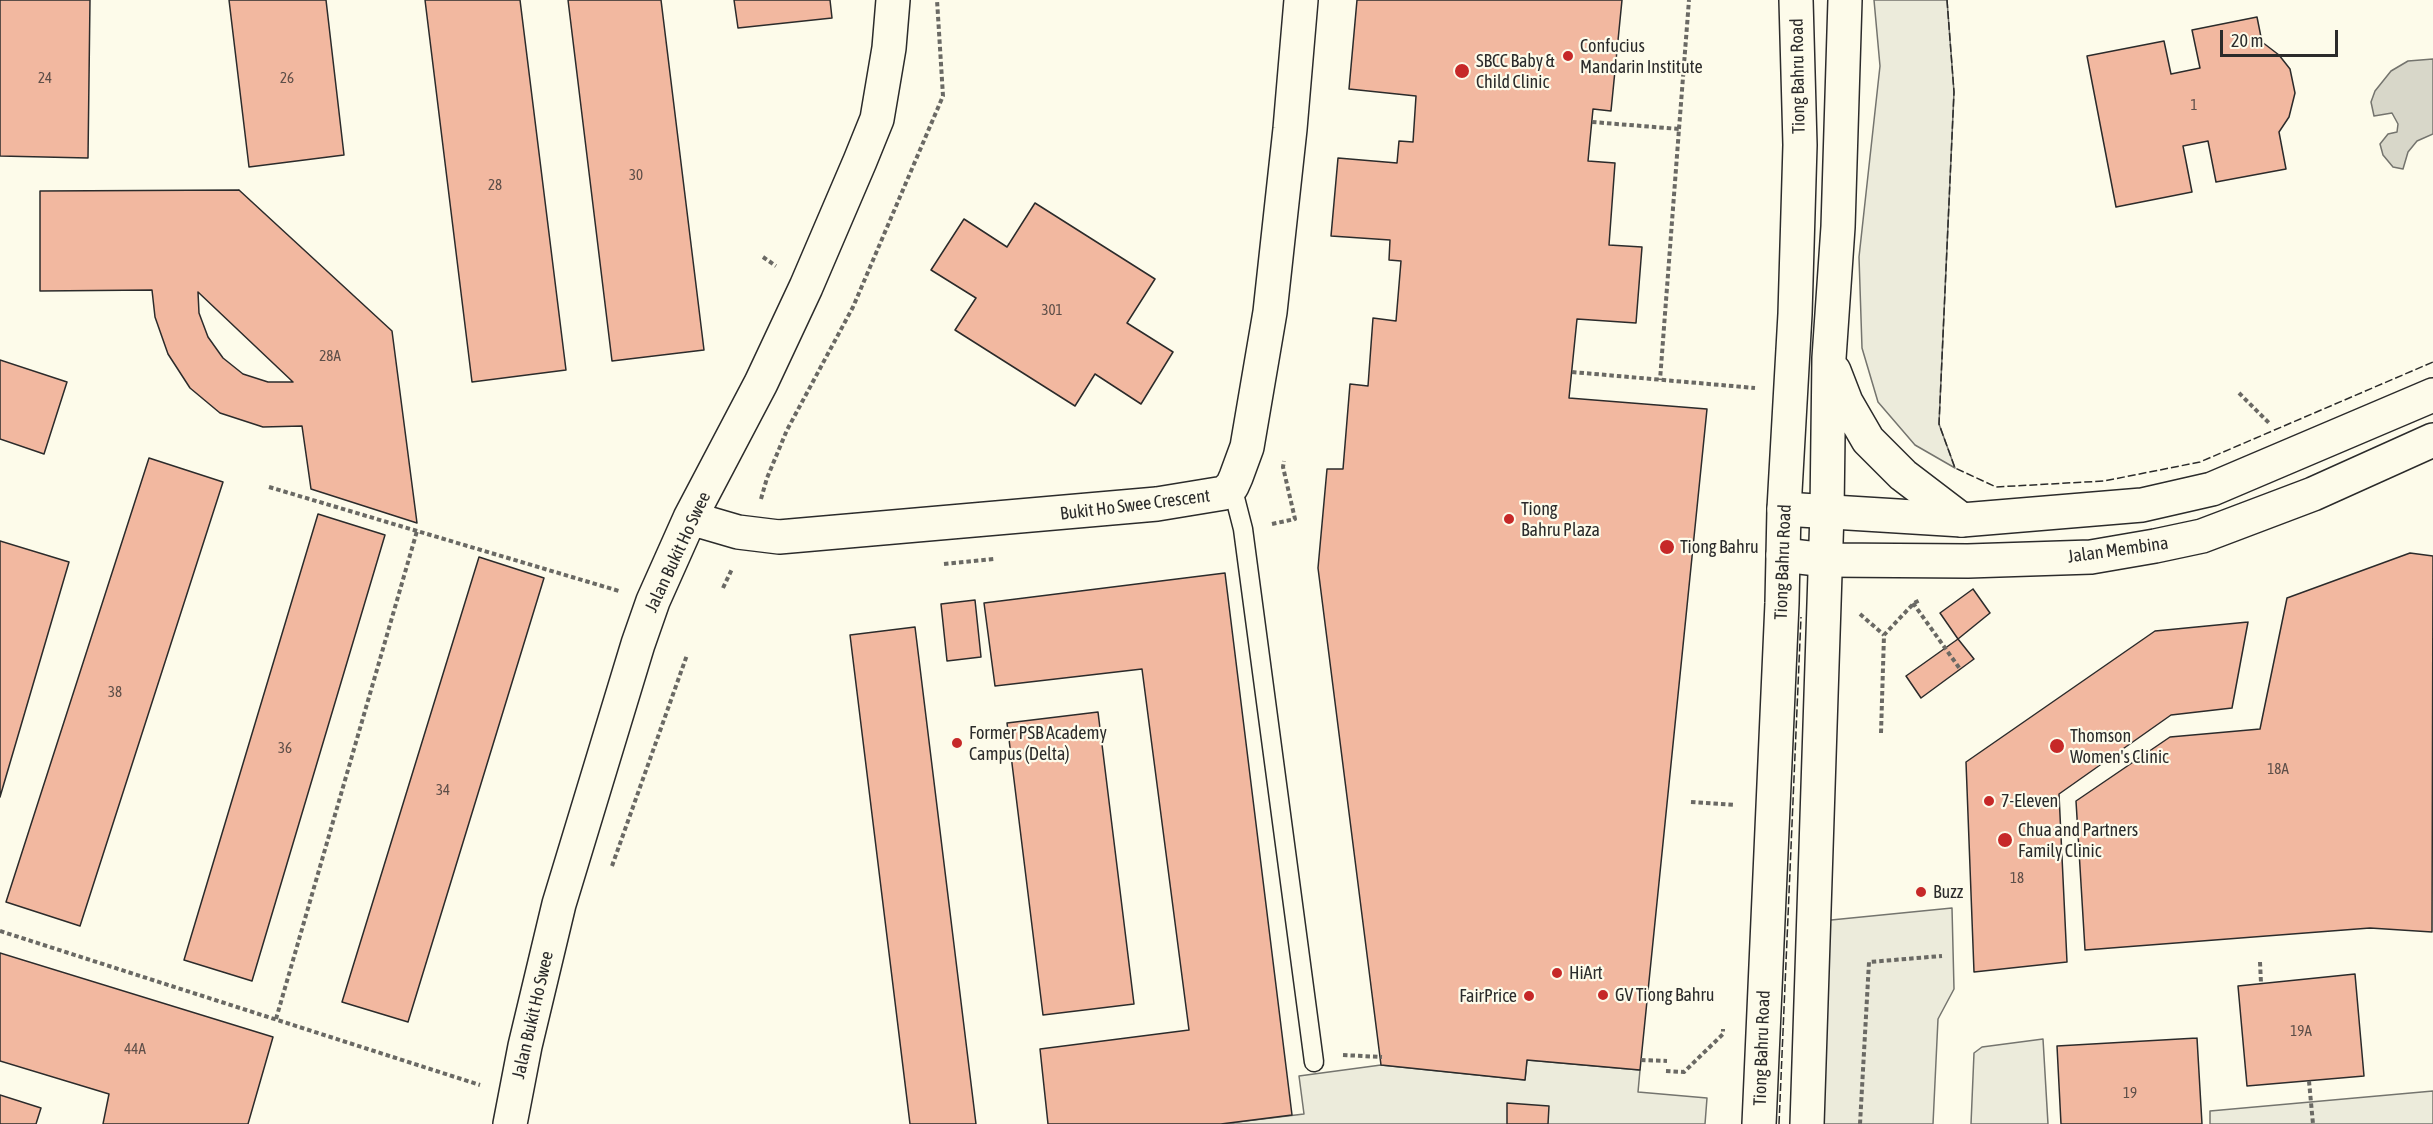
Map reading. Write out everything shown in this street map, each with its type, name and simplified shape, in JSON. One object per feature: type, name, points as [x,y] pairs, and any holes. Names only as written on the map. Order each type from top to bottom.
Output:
[{"type":"street","name":"Jalan Bukit Ho Swee","points":[[513,1110],[539,982],[559,904],[628,676],[653,602],[690,518],[745,413],[806,287],[873,130],[877,119],[889,48],[893,0]]},
{"type":"street","name":"Bukit Ho Swee Crescent","points":[[690,518],[751,534],[779,537],[1157,504],[1224,493],[1232,486],[1247,447],[1270,312],[1290,129],[1301,0]]},
{"type":"street","name":"Tiong Bahru Road","points":[[1759,1124],[1784,509],[1795,314],[1800,145],[1796,0]]},
{"type":"street","points":[[1807,1124],[1826,560],[1829,358],[1838,227],[1845,0]]},
{"type":"street","points":[[1829,358],[1846,402],[1868,440],[1903,475],[1962,520]]},
{"type":"street","points":[[1784,509],[1962,520],[2142,505],[2212,489],[2433,394]]},
{"type":"street","name":"Jalan Membina","points":[[1783,555],[1826,560],[1968,561],[2080,557],[2155,546],[2202,536],[2291,502],[2433,440]]},
{"type":"lane","points":[[1232,486],[1244,529],[1313,1058]]},
{"type":"path","points":[[723,588],[751,534],[767,477],[787,430],[853,307],[943,96],[937,0]]},
{"type":"path","points":[[1660,380],[1689,0]]},
{"type":"path","points":[[1592,122],[1679,129]]},
{"type":"path","points":[[1572,372],[1764,389]]},
{"type":"path","points":[[2239,393],[2275,430]]},
{"type":"path","points":[[269,487],[653,602]]},
{"type":"path","points":[[276,1019],[417,531]]},
{"type":"path","points":[[1907,594],[1960,669]]},
{"type":"path","points":[[1881,734],[1884,635],[1914,603],[1922,599]]},
{"type":"path","points":[[1858,612],[1884,635]]},
{"type":"path","points":[[612,868],[687,655]]},
{"type":"path","points":[[1691,802],[1736,805]]},
{"type":"path","points":[[0,931],[276,1019],[513,1110]]},
{"type":"path","points":[[1860,1124],[1869,962],[1942,956]]},
{"type":"path","points":[[2260,962],[2261,983]]},
{"type":"path","points":[[1666,1071],[1684,1072],[1723,1034]]},
{"type":"path","points":[[1313,1058],[1382,1057]]},
{"type":"path","points":[[1641,1059],[1666,1061]]},
{"type":"path","points":[[2310,1081],[2313,1124]]},
{"type":"shaded area","points":[[1874,0],[1947,0],[1954,92],[1939,424],[1955,468],[1915,445],[1878,402],[1862,348],[1859,257],[1880,66]]},
{"type":"shaded area","points":[[2433,59],[2433,134],[2417,141],[2408,152],[2403,169],[2393,167],[2383,155],[2380,144],[2388,134],[2397,132],[2398,124],[2392,113],[2374,116],[2371,102],[2375,91],[2391,71],[2408,61]]},
{"type":"shaded area","points":[[1952,908],[1954,989],[1938,1019],[1933,1124],[1814,1124],[1821,921]]},
{"type":"shaded area","points":[[2043,1039],[2048,1124],[1971,1124],[1974,1053],[1982,1047]]},
{"type":"shaded area","points":[[1527,1060],[1640,1070],[1638,1092],[1707,1098],[1705,1124],[1221,1124],[1304,1114],[1299,1076],[1381,1065],[1525,1080]]},
{"type":"shaded area","points":[[2433,1091],[2433,1124],[2210,1124],[2210,1111]]},
{"type":"building","points":[[0,0],[90,0],[88,158],[0,156]]},
{"type":"building","points":[[229,0],[326,0],[344,155],[249,167]]},
{"type":"building","points":[[425,0],[520,0],[566,370],[472,382]]},
{"type":"building","points":[[568,0],[661,0],[704,350],[612,361]]},
{"type":"building","points":[[734,0],[830,0],[832,18],[738,28]]},
{"type":"building","name":"Tiong Bahru Plaza","points":[[1357,0],[1622,0],[1611,111],[1593,109],[1588,161],[1615,163],[1609,245],[1642,247],[1636,323],[1577,319],[1569,398],[1707,409],[1640,1070],[1527,1060],[1525,1080],[1381,1065],[1318,568],[1327,469],[1343,469],[1350,384],[1368,386],[1373,318],[1396,321],[1401,261],[1389,260],[1390,240],[1331,236],[1338,158],[1397,163],[1399,141],[1413,142],[1416,96],[1349,89]]},
{"type":"building","points":[[2257,17],[2262,42],[2279,55],[2290,69],[2295,93],[2289,117],[2279,132],[2286,169],[2216,182],[2208,141],[2183,146],[2192,192],[2116,207],[2087,56],[2164,41],[2171,74],[2200,68],[2192,30]]},
{"type":"building","points":[[239,190],[392,331],[417,523],[311,489],[302,426],[263,427],[220,413],[190,388],[168,354],[155,317],[152,290],[40,291],[40,191]],"holes":[[[198,292],[293,382],[268,382],[243,374],[223,358],[208,337],[199,313]]]},
{"type":"building","points":[[1035,203],[1155,279],[1127,323],[1173,352],[1141,404],[1095,374],[1075,406],[955,330],[976,298],[931,270],[964,219],[1007,247]]},
{"type":"building","points":[[0,360],[67,382],[44,454],[0,439]]},
{"type":"building","points":[[149,458],[223,482],[80,926],[6,902]]},
{"type":"building","points":[[318,514],[385,535],[252,981],[184,960]]},
{"type":"building","points":[[0,541],[69,562],[0,797]]},
{"type":"building","points":[[2410,553],[2433,556],[2432,932],[2370,928],[2085,950],[2076,801],[2170,737],[2260,729],[2287,598]]},
{"type":"building","points":[[479,557],[544,578],[408,1022],[342,1002]]},
{"type":"building","points":[[1225,573],[1292,1115],[1221,1124],[1048,1124],[1040,1049],[1189,1030],[1142,669],[995,686],[984,603]]},
{"type":"building","points":[[1973,589],[1990,613],[1958,639],[1940,613]]},
{"type":"building","points":[[975,600],[981,657],[947,661],[941,604]]},
{"type":"building","points":[[2248,622],[2232,708],[2171,715],[2059,794],[2067,962],[1974,972],[1966,762],[2155,631]]},
{"type":"building","points":[[915,627],[976,1124],[910,1124],[850,635]]},
{"type":"building","points":[[1958,639],[1974,659],[1921,698],[1906,676]]},
{"type":"building","points":[[1098,712],[1134,1004],[1043,1015],[1007,723]]},
{"type":"building","points":[[0,953],[273,1037],[248,1124],[103,1124],[109,1094],[0,1061]]},
{"type":"building","points":[[2355,974],[2364,1076],[2247,1086],[2238,986]]},
{"type":"building","points":[[2197,1038],[2202,1124],[2061,1124],[2057,1046]]},
{"type":"building","points":[[0,1095],[41,1108],[36,1124],[0,1124]]},
{"type":"building","points":[[1507,1103],[1549,1106],[1548,1124],[1507,1124]]},
{"type":"fence","points":[[1947,0],[1954,92],[1939,424],[1955,468],[1996,487],[2104,481],[2200,462],[2433,362]]},
{"type":"fence","points":[[1779,1124],[1801,617]]},
{"type":"place","name":"Confucius Mandarin Institute","points":[[1568,56]]},
{"type":"place","name":"SBCC Baby & Child Clinic","points":[[1462,71]]},
{"type":"place","name":"Tiong Bahru Plaza","points":[[1509,519]]},
{"type":"place","name":"Tiong Bahru","points":[[1667,547]]},
{"type":"place","name":"Former PSB Academy Campus (Delta)","points":[[957,743]]},
{"type":"place","name":"Thomson Women's Clinic","points":[[2057,746]]},
{"type":"place","name":"7-Eleven","points":[[1989,801]]},
{"type":"place","name":"Chua and Partners Family Clinic","points":[[2005,840]]},
{"type":"place","name":"Buzz","points":[[1921,892]]},
{"type":"place","name":"HiArt","points":[[1557,973]]},
{"type":"place","name":"GV Tiong Bahru","points":[[1603,995]]},
{"type":"place","name":"FairPrice","points":[[1529,996]]}]
